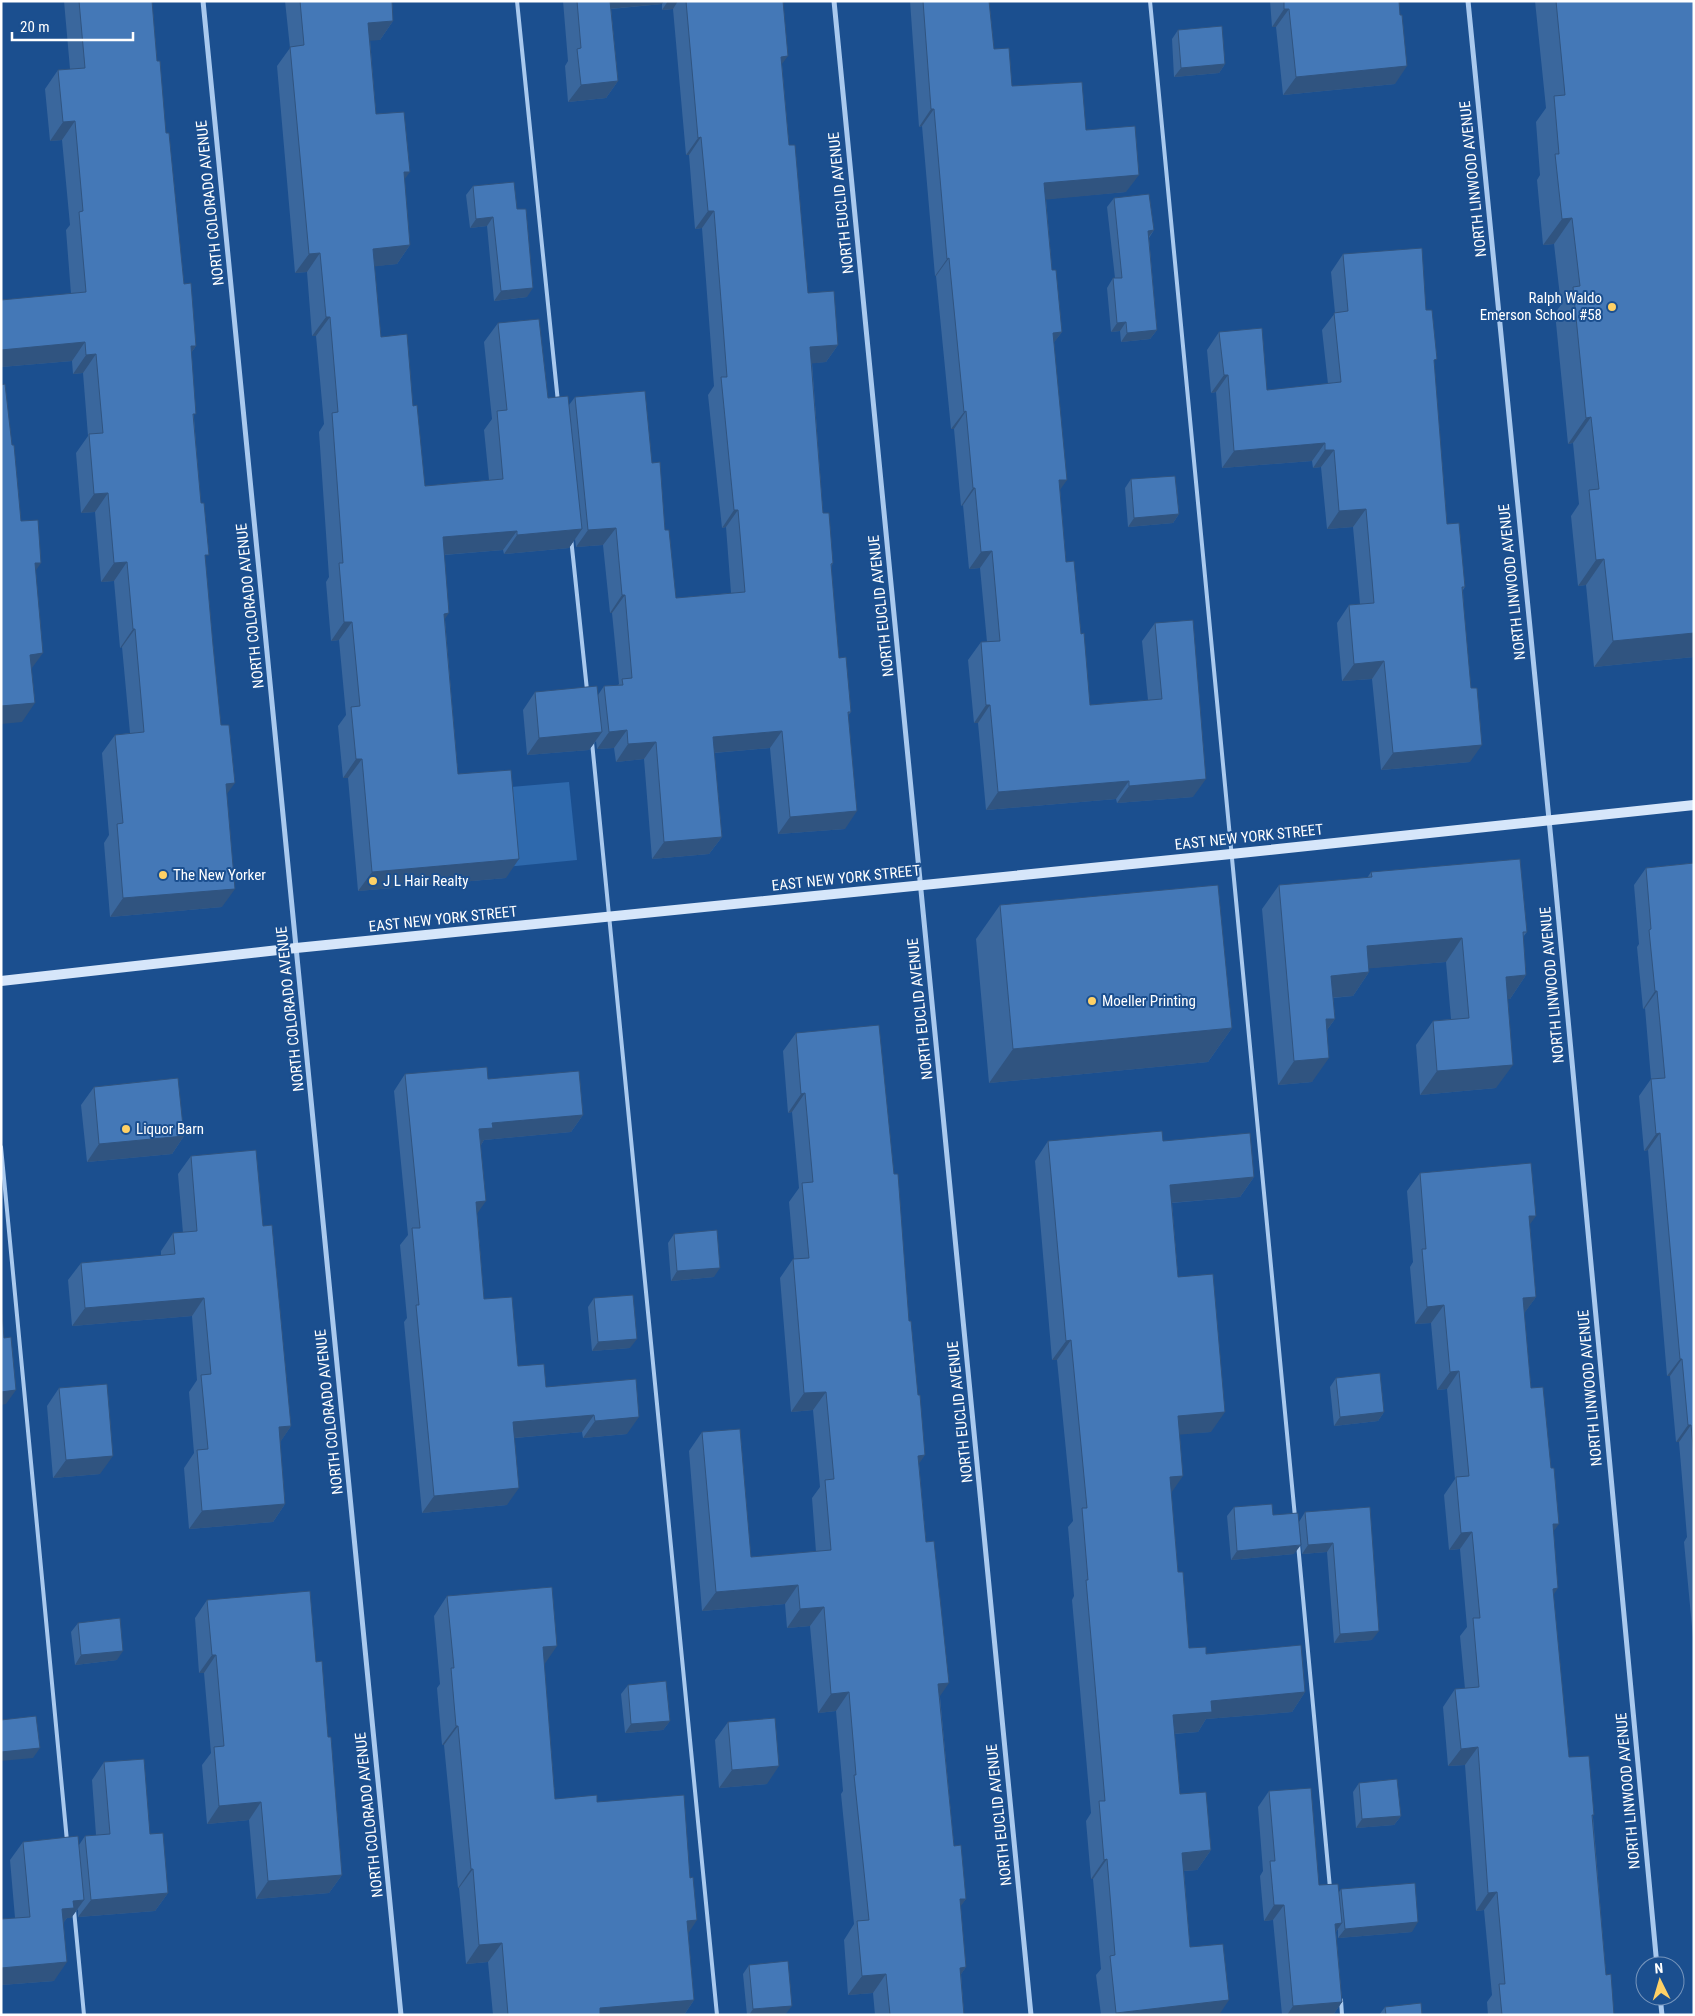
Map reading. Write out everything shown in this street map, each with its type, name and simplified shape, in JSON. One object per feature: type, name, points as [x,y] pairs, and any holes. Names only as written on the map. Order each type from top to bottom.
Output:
[{"type":"main road","name":"EAST NEW YORK STREET","points":[[1,981],[296,948],[610,918],[1694,805]]},
{"type":"street","name":"NORTH COLORADO AVENUE","points":[[203,1],[401,2015]]},
{"type":"street","name":"NORTH EUCLID AVENUE","points":[[834,1],[1031,2015]]},
{"type":"street","name":"NORTH LINWOOD AVENUE","points":[[1468,1],[1656,1956]]},
{"type":"lane","points":[[517,1],[558,406]]},
{"type":"lane","points":[[1150,1],[1296,1521]]},
{"type":"lane","points":[[571,535],[587,693]]},
{"type":"lane","points":[[591,733],[717,2015]]},
{"type":"lane","points":[[1,1146],[68,1847]]},
{"type":"lane","points":[[1298,1540],[1331,1896]]},
{"type":"lane","points":[[74,1906],[84,2015]]},
{"type":"lane","points":[[1341,1995],[1342,2015]]},
{"type":"shaded area","points":[[569,782],[577,860],[505,867],[498,788]]},
{"type":"building","points":[[79,1],[152,1],[157,61],[160,61],[166,133],[169,133],[184,284],[191,283],[196,346],[191,346],[196,414],[193,414],[201,503],[204,503],[209,555],[205,555],[221,725],[229,725],[235,783],[226,784],[235,889],[123,898],[117,824],[123,823],[115,735],[144,732],[127,562],[114,563],[108,493],[94,494],[89,434],[103,433],[96,354],[86,355],[85,342],[1,350],[1,300],[86,292],[79,212],[83,211],[75,121],[63,122],[58,70],[85,68]]},
{"type":"building","points":[[300,1],[392,1],[393,21],[368,23],[376,114],[404,112],[410,172],[404,172],[410,245],[373,249],[381,337],[407,334],[413,406],[417,405],[425,486],[503,479],[497,411],[507,410],[498,323],[539,319],[548,398],[568,396],[582,529],[517,535],[517,531],[443,537],[449,613],[444,614],[458,774],[511,770],[519,859],[372,872],[362,759],[356,759],[351,707],[360,706],[352,622],[344,622],[339,563],[343,563],[332,413],[338,412],[330,317],[326,317],[320,253],[309,254],[290,47],[304,45]]},
{"type":"building","points":[[577,1],[610,1],[618,81],[581,85],[577,49],[581,48]]},
{"type":"building","points":[[686,1],[783,1],[788,56],[781,57],[789,145],[795,145],[808,293],[834,291],[838,345],[810,347],[823,513],[829,513],[833,563],[831,564],[839,658],[846,657],[851,712],[848,712],[857,811],[790,817],[782,731],[713,737],[722,837],[664,842],[656,742],[628,744],[627,730],[609,732],[604,686],[623,685],[622,679],[632,678],[625,595],[622,595],[616,528],[588,530],[575,397],[645,391],[652,463],[660,462],[665,530],[669,530],[676,598],[745,592],[738,510],[734,510],[721,377],[727,377],[714,211],[708,211],[701,137],[698,138]]},
{"type":"building","points":[[923,1],[989,1],[994,49],[1009,48],[1012,86],[1082,82],[1086,130],[1135,126],[1139,175],[1044,183],[1052,270],[1056,270],[1062,332],[1053,333],[1067,480],[1059,480],[1066,562],[1074,561],[1081,634],[1084,633],[1090,705],[1162,699],[1155,623],[1193,620],[1206,779],[1129,786],[1129,781],[998,792],[990,705],[986,705],[981,642],[1000,641],[992,551],[981,552],[966,411],[964,412],[949,258],[947,259],[934,109],[931,109]]},
{"type":"building","points":[[1284,1],[1399,1],[1407,66],[1296,77],[1289,9],[1284,9]]},
{"type":"building","name":"Ralph Waldo Emerson School #58","points":[[1556,1],[1694,1],[1694,633],[1613,641],[1604,559],[1596,560],[1589,490],[1599,489],[1591,417],[1586,418],[1573,287],[1580,286],[1572,218],[1562,219],[1555,154],[1559,154],[1554,96],[1565,95]]},
{"type":"building","points":[[1222,26],[1225,64],[1181,68],[1178,30]]},
{"type":"building","points":[[514,182],[517,209],[526,209],[533,288],[501,291],[493,217],[476,219],[473,186]]},
{"type":"building","points":[[1149,194],[1154,230],[1148,231],[1157,330],[1127,333],[1126,322],[1117,323],[1113,278],[1122,278],[1114,198]]},
{"type":"building","points":[[1422,248],[1426,310],[1432,310],[1437,359],[1434,360],[1447,524],[1459,523],[1465,587],[1462,587],[1471,688],[1477,688],[1482,745],[1393,753],[1384,661],[1354,664],[1349,605],[1374,603],[1366,509],[1339,511],[1334,450],[1325,450],[1325,443],[1234,451],[1228,375],[1224,375],[1219,332],[1262,328],[1267,390],[1341,382],[1334,313],[1348,311],[1343,254]]},
{"type":"building","points":[[5,384],[12,445],[14,445],[21,521],[38,520],[41,563],[35,563],[43,653],[30,655],[35,703],[1,706],[1,385]]},
{"type":"building","points":[[1175,476],[1179,514],[1134,518],[1131,479]]},
{"type":"building","points":[[597,686],[602,732],[539,738],[535,692]]},
{"type":"building","points":[[1520,859],[1527,932],[1523,932],[1526,975],[1506,977],[1513,1065],[1437,1071],[1433,1021],[1469,1018],[1462,938],[1367,946],[1369,972],[1331,976],[1335,1019],[1326,1019],[1329,1058],[1294,1061],[1279,885],[1372,877],[1371,872]]},
{"type":"building","points":[[1694,863],[1694,1456],[1691,1425],[1688,1425],[1682,1359],[1680,1359],[1660,1133],[1656,1134],[1651,1079],[1665,1078],[1649,930],[1651,929],[1646,868]]},
{"type":"building","name":"Moeller Printing","points":[[1218,885],[1232,1028],[1013,1049],[1000,905]]},
{"type":"building","points":[[879,1025],[894,1174],[898,1174],[909,1321],[911,1321],[918,1395],[920,1395],[925,1455],[918,1456],[926,1542],[934,1541],[949,1683],[938,1684],[954,1846],[961,1845],[966,1899],[960,1899],[966,1967],[960,1968],[964,2015],[890,2015],[886,1974],[862,1976],[857,1921],[869,1920],[854,1775],[856,1775],[849,1692],[831,1694],[824,1607],[800,1609],[798,1585],[716,1592],[702,1432],[740,1429],[751,1557],[831,1550],[825,1480],[834,1479],[826,1392],[804,1393],[793,1259],[809,1258],[802,1183],[813,1182],[805,1093],[801,1094],[796,1033]]},
{"type":"building","points":[[487,1067],[488,1079],[579,1071],[583,1115],[492,1123],[493,1128],[479,1129],[486,1201],[476,1202],[484,1299],[512,1297],[518,1366],[544,1364],[546,1387],[636,1379],[639,1417],[595,1421],[594,1415],[513,1422],[519,1488],[434,1496],[416,1305],[419,1305],[412,1228],[420,1228],[405,1074]]},
{"type":"building","points":[[178,1078],[184,1136],[99,1144],[94,1087]]},
{"type":"building","points":[[1162,1131],[1163,1141],[1250,1133],[1254,1177],[1170,1185],[1178,1277],[1213,1274],[1225,1412],[1178,1416],[1183,1476],[1170,1477],[1178,1572],[1183,1572],[1189,1648],[1206,1647],[1206,1654],[1301,1645],[1305,1692],[1211,1701],[1212,1712],[1173,1715],[1180,1794],[1206,1792],[1211,1850],[1182,1853],[1190,1947],[1223,1944],[1229,2000],[1116,2013],[1110,1956],[1115,1955],[1107,1859],[1104,1860],[1099,1801],[1105,1801],[1086,1580],[1088,1580],[1082,1508],[1087,1508],[1071,1340],[1066,1341],[1048,1141]]},
{"type":"building","points":[[256,1150],[263,1226],[272,1225],[291,1426],[279,1427],[285,1504],[202,1511],[197,1450],[208,1449],[201,1375],[211,1374],[204,1298],[85,1308],[81,1263],[175,1254],[173,1233],[197,1231],[191,1156]]},
{"type":"building","points":[[1531,1163],[1536,1216],[1529,1216],[1536,1297],[1523,1298],[1531,1388],[1543,1387],[1551,1468],[1554,1468],[1559,1524],[1553,1524],[1558,1588],[1553,1589],[1569,1757],[1589,1756],[1594,1815],[1592,1815],[1606,1975],[1611,1974],[1614,2015],[1502,2015],[1499,1984],[1505,1984],[1497,1892],[1488,1893],[1478,1747],[1461,1749],[1455,1689],[1479,1687],[1473,1618],[1480,1618],[1472,1532],[1461,1533],[1456,1477],[1469,1476],[1459,1371],[1450,1372],[1444,1305],[1427,1307],[1422,1249],[1426,1249],[1420,1173]]},
{"type":"building","points":[[717,1230],[720,1268],[677,1271],[674,1234]]},
{"type":"building","points":[[633,1295],[637,1339],[598,1342],[594,1298]]},
{"type":"building","points":[[1,1301],[4,1338],[11,1337],[16,1390],[1,1392]]},
{"type":"building","points":[[1380,1373],[1384,1412],[1340,1417],[1336,1378]]},
{"type":"building","points":[[107,1384],[113,1456],[66,1460],[59,1388]]},
{"type":"building","points":[[1272,1504],[1273,1515],[1298,1513],[1301,1545],[1237,1551],[1234,1507]]},
{"type":"building","points":[[1370,1507],[1379,1631],[1340,1634],[1333,1543],[1308,1545],[1305,1512]]},
{"type":"building","points":[[552,1587],[557,1646],[543,1647],[555,1799],[597,1795],[597,1802],[684,1795],[690,1878],[693,1877],[697,1920],[687,1921],[694,2000],[600,2008],[600,2015],[508,2015],[502,1943],[479,1945],[458,1726],[456,1726],[451,1668],[454,1668],[447,1596]]},
{"type":"building","points":[[310,1591],[316,1662],[322,1661],[328,1737],[331,1737],[342,1875],[268,1881],[261,1802],[219,1806],[214,1747],[224,1746],[216,1655],[212,1655],[207,1600]]},
{"type":"building","points":[[120,1618],[123,1651],[81,1655],[78,1623]]},
{"type":"building","points":[[666,1681],[670,1721],[631,1724],[628,1685]]},
{"type":"building","points":[[36,1716],[40,1748],[1,1752],[1,1720]]},
{"type":"building","points":[[775,1718],[779,1766],[732,1770],[728,1722]]},
{"type":"building","points":[[144,1759],[150,1834],[163,1833],[168,1893],[91,1900],[85,1836],[110,1834],[104,1762]]},
{"type":"building","points":[[1397,1779],[1401,1816],[1362,1819],[1359,1783]]},
{"type":"building","points":[[1311,1788],[1319,1885],[1338,1884],[1342,1923],[1335,1924],[1342,2002],[1293,2006],[1284,1905],[1274,1905],[1270,1861],[1275,1861],[1269,1791]]},
{"type":"building","points":[[78,1836],[84,1900],[73,1901],[74,1908],[62,1909],[67,1962],[1,1968],[1,1919],[30,1917],[23,1842]]},
{"type":"building","points":[[1415,1883],[1418,1922],[1345,1929],[1341,1889]]},
{"type":"building","points":[[788,1961],[792,2006],[753,2009],[749,1965]]},
{"type":"building","points":[[1421,2003],[1422,2015],[1386,2015],[1385,2007]]},
{"type":"place","name":"Ralph Waldo Emerson School #58","points":[[1612,307]]},
{"type":"place","name":"The New Yorker","points":[[163,875]]},
{"type":"place","name":"J L Hair Realty","points":[[373,881]]},
{"type":"place","name":"Moeller Printing","points":[[1092,1001]]},
{"type":"place","name":"Liquor Barn","points":[[126,1129]]}]
